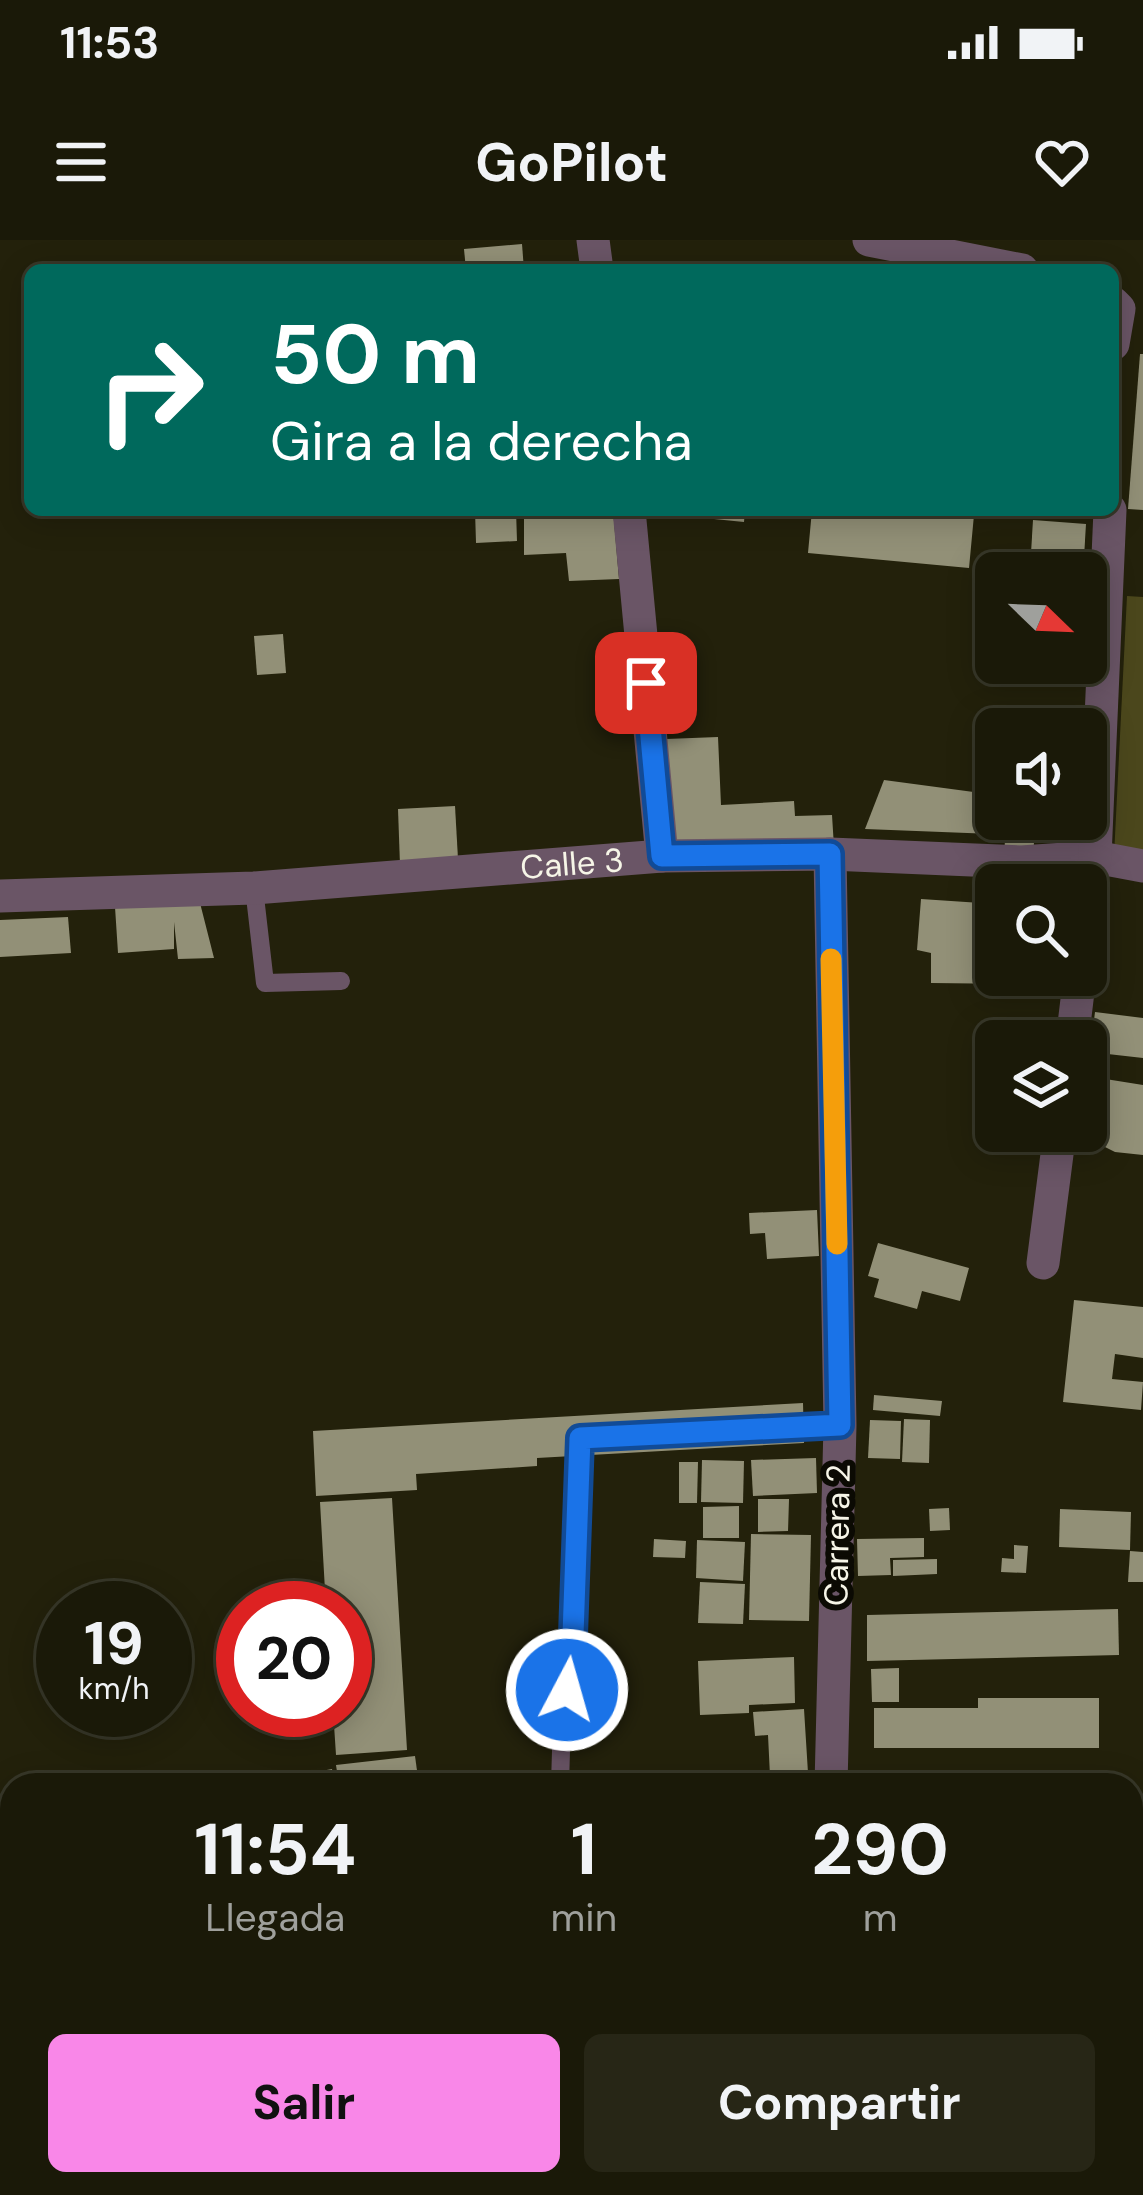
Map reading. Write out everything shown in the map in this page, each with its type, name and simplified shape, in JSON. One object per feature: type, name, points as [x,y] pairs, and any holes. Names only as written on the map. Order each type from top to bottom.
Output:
[{"type":"street","points":[[869,240],[991,264]]},
{"type":"street","points":[[630,516],[662,856]]},
{"type":"street","points":[[1094,864],[1126,547],[1113,516]]},
{"type":"street","name":"Calle 3","points":[[0,896],[254,888],[662,856],[830,854],[1021,862],[1095,857],[1143,866]]},
{"type":"street","name":"Carrera 2","points":[[830,854],[840,1425],[831,1773]]},
{"type":"street","points":[[1043,1263],[1057,1152]]},
{"type":"lane","points":[[254,888],[266,983],[341,982]]},
{"type":"lane","points":[[560,1773],[562,1717],[572,1663],[580,1438],[840,1425]]},
{"type":"shaded area","points":[[1127,596],[1143,597],[1143,860],[1114,856]]},
{"type":"building","points":[[522,244],[524,264],[465,264],[464,249]]},
{"type":"building","points":[[1143,354],[1143,510],[1128,509]]},
{"type":"building","points":[[475,516],[516,516],[517,541],[476,543]]},
{"type":"building","points":[[524,516],[614,516],[619,579],[569,581],[566,553],[524,555]]},
{"type":"building","points":[[704,516],[744,516],[744,522]]},
{"type":"building","points":[[811,516],[974,516],[969,568],[808,553]]},
{"type":"building","points":[[1033,520],[1086,524],[1084,552],[1031,552]]},
{"type":"building","points":[[283,634],[286,673],[257,675],[254,636]]},
{"type":"building","points":[[718,737],[721,805],[794,801],[795,816],[832,815],[834,847],[670,854],[666,739]]},
{"type":"building","points":[[884,780],[975,792],[975,833],[865,829]]},
{"type":"building","points":[[455,806],[458,859],[400,865],[398,809]]},
{"type":"building","points":[[1005,840],[1034,840],[1033,856],[1004,854]]},
{"type":"building","points":[[921,899],[975,903],[975,984],[931,983],[931,953],[917,950]]},
{"type":"building","points":[[200,903],[214,958],[178,959],[174,922],[174,949],[118,953],[115,907]]},
{"type":"building","points":[[68,917],[71,953],[0,957],[0,920]]},
{"type":"building","points":[[1095,1012],[1143,1018],[1143,1058],[1107,1054],[1107,1020],[1094,1020]]},
{"type":"building","points":[[1107,1079],[1143,1085],[1143,1155],[1107,1148]]},
{"type":"building","points":[[817,1210],[819,1256],[767,1259],[765,1233],[750,1234],[749,1213]]},
{"type":"building","points":[[878,1243],[969,1268],[960,1301],[922,1291],[917,1309],[874,1297],[879,1279],[868,1276]]},
{"type":"building","points":[[1074,1300],[1143,1307],[1143,1358],[1115,1354],[1112,1379],[1143,1382],[1141,1410],[1063,1402]]},
{"type":"building","points":[[874,1395],[942,1401],[940,1416],[873,1410]]},
{"type":"building","points":[[803,1403],[804,1443],[537,1458],[537,1466],[416,1474],[417,1490],[316,1496],[313,1431]]},
{"type":"building","points":[[904,1419],[930,1420],[929,1463],[902,1462]]},
{"type":"building","points":[[870,1420],[901,1421],[900,1459],[868,1458]]},
{"type":"building","points":[[816,1458],[817,1493],[753,1496],[751,1460]]},
{"type":"building","points":[[702,1460],[744,1461],[743,1503],[701,1502]]},
{"type":"building","points":[[679,1462],[698,1462],[697,1503],[679,1503]]},
{"type":"building","points":[[392,1498],[407,1750],[336,1755],[335,1737],[372,1737],[372,1581],[324,1581],[320,1502]]},
{"type":"building","points":[[758,1499],[789,1499],[788,1531],[758,1532]]},
{"type":"building","points":[[739,1506],[739,1538],[703,1538],[703,1507]]},
{"type":"building","points":[[949,1508],[950,1530],[930,1531],[929,1509]]},
{"type":"building","points":[[1060,1509],[1131,1512],[1130,1550],[1059,1547]]},
{"type":"building","points":[[751,1534],[811,1535],[809,1621],[749,1620]]},
{"type":"building","points":[[924,1538],[924,1557],[890,1558],[891,1575],[858,1576],[857,1539]]},
{"type":"building","points":[[654,1539],[686,1541],[685,1558],[653,1557]]},
{"type":"building","points":[[697,1540],[745,1542],[743,1581],[696,1578]]},
{"type":"building","points":[[1014,1545],[1028,1546],[1026,1573],[1001,1572],[1002,1558],[1014,1559]]},
{"type":"building","points":[[1130,1551],[1143,1552],[1143,1582],[1128,1582]]},
{"type":"building","points":[[937,1559],[937,1574],[893,1576],[893,1560]]},
{"type":"building","points":[[700,1582],[745,1584],[743,1624],[698,1623]]},
{"type":"building","points":[[1118,1609],[1119,1655],[867,1661],[867,1615]]},
{"type":"building","points":[[794,1657],[795,1703],[749,1705],[749,1713],[700,1715],[698,1661]]},
{"type":"building","points":[[899,1668],[899,1702],[872,1702],[871,1669]]},
{"type":"building","points":[[978,1698],[1099,1698],[1099,1748],[874,1748],[874,1708],[978,1708]]},
{"type":"building","points":[[804,1709],[808,1773],[770,1773],[768,1735],[755,1736],[753,1712]]},
{"type":"building","points":[[415,1756],[417,1773],[337,1773],[336,1765]]},
{"type":"slow traffic","points":[[831,959],[837,1244]]},
{"type":"route","points":[[567,1690],[572,1663],[580,1438],[840,1425],[830,854],[662,856],[646,683]]}]
